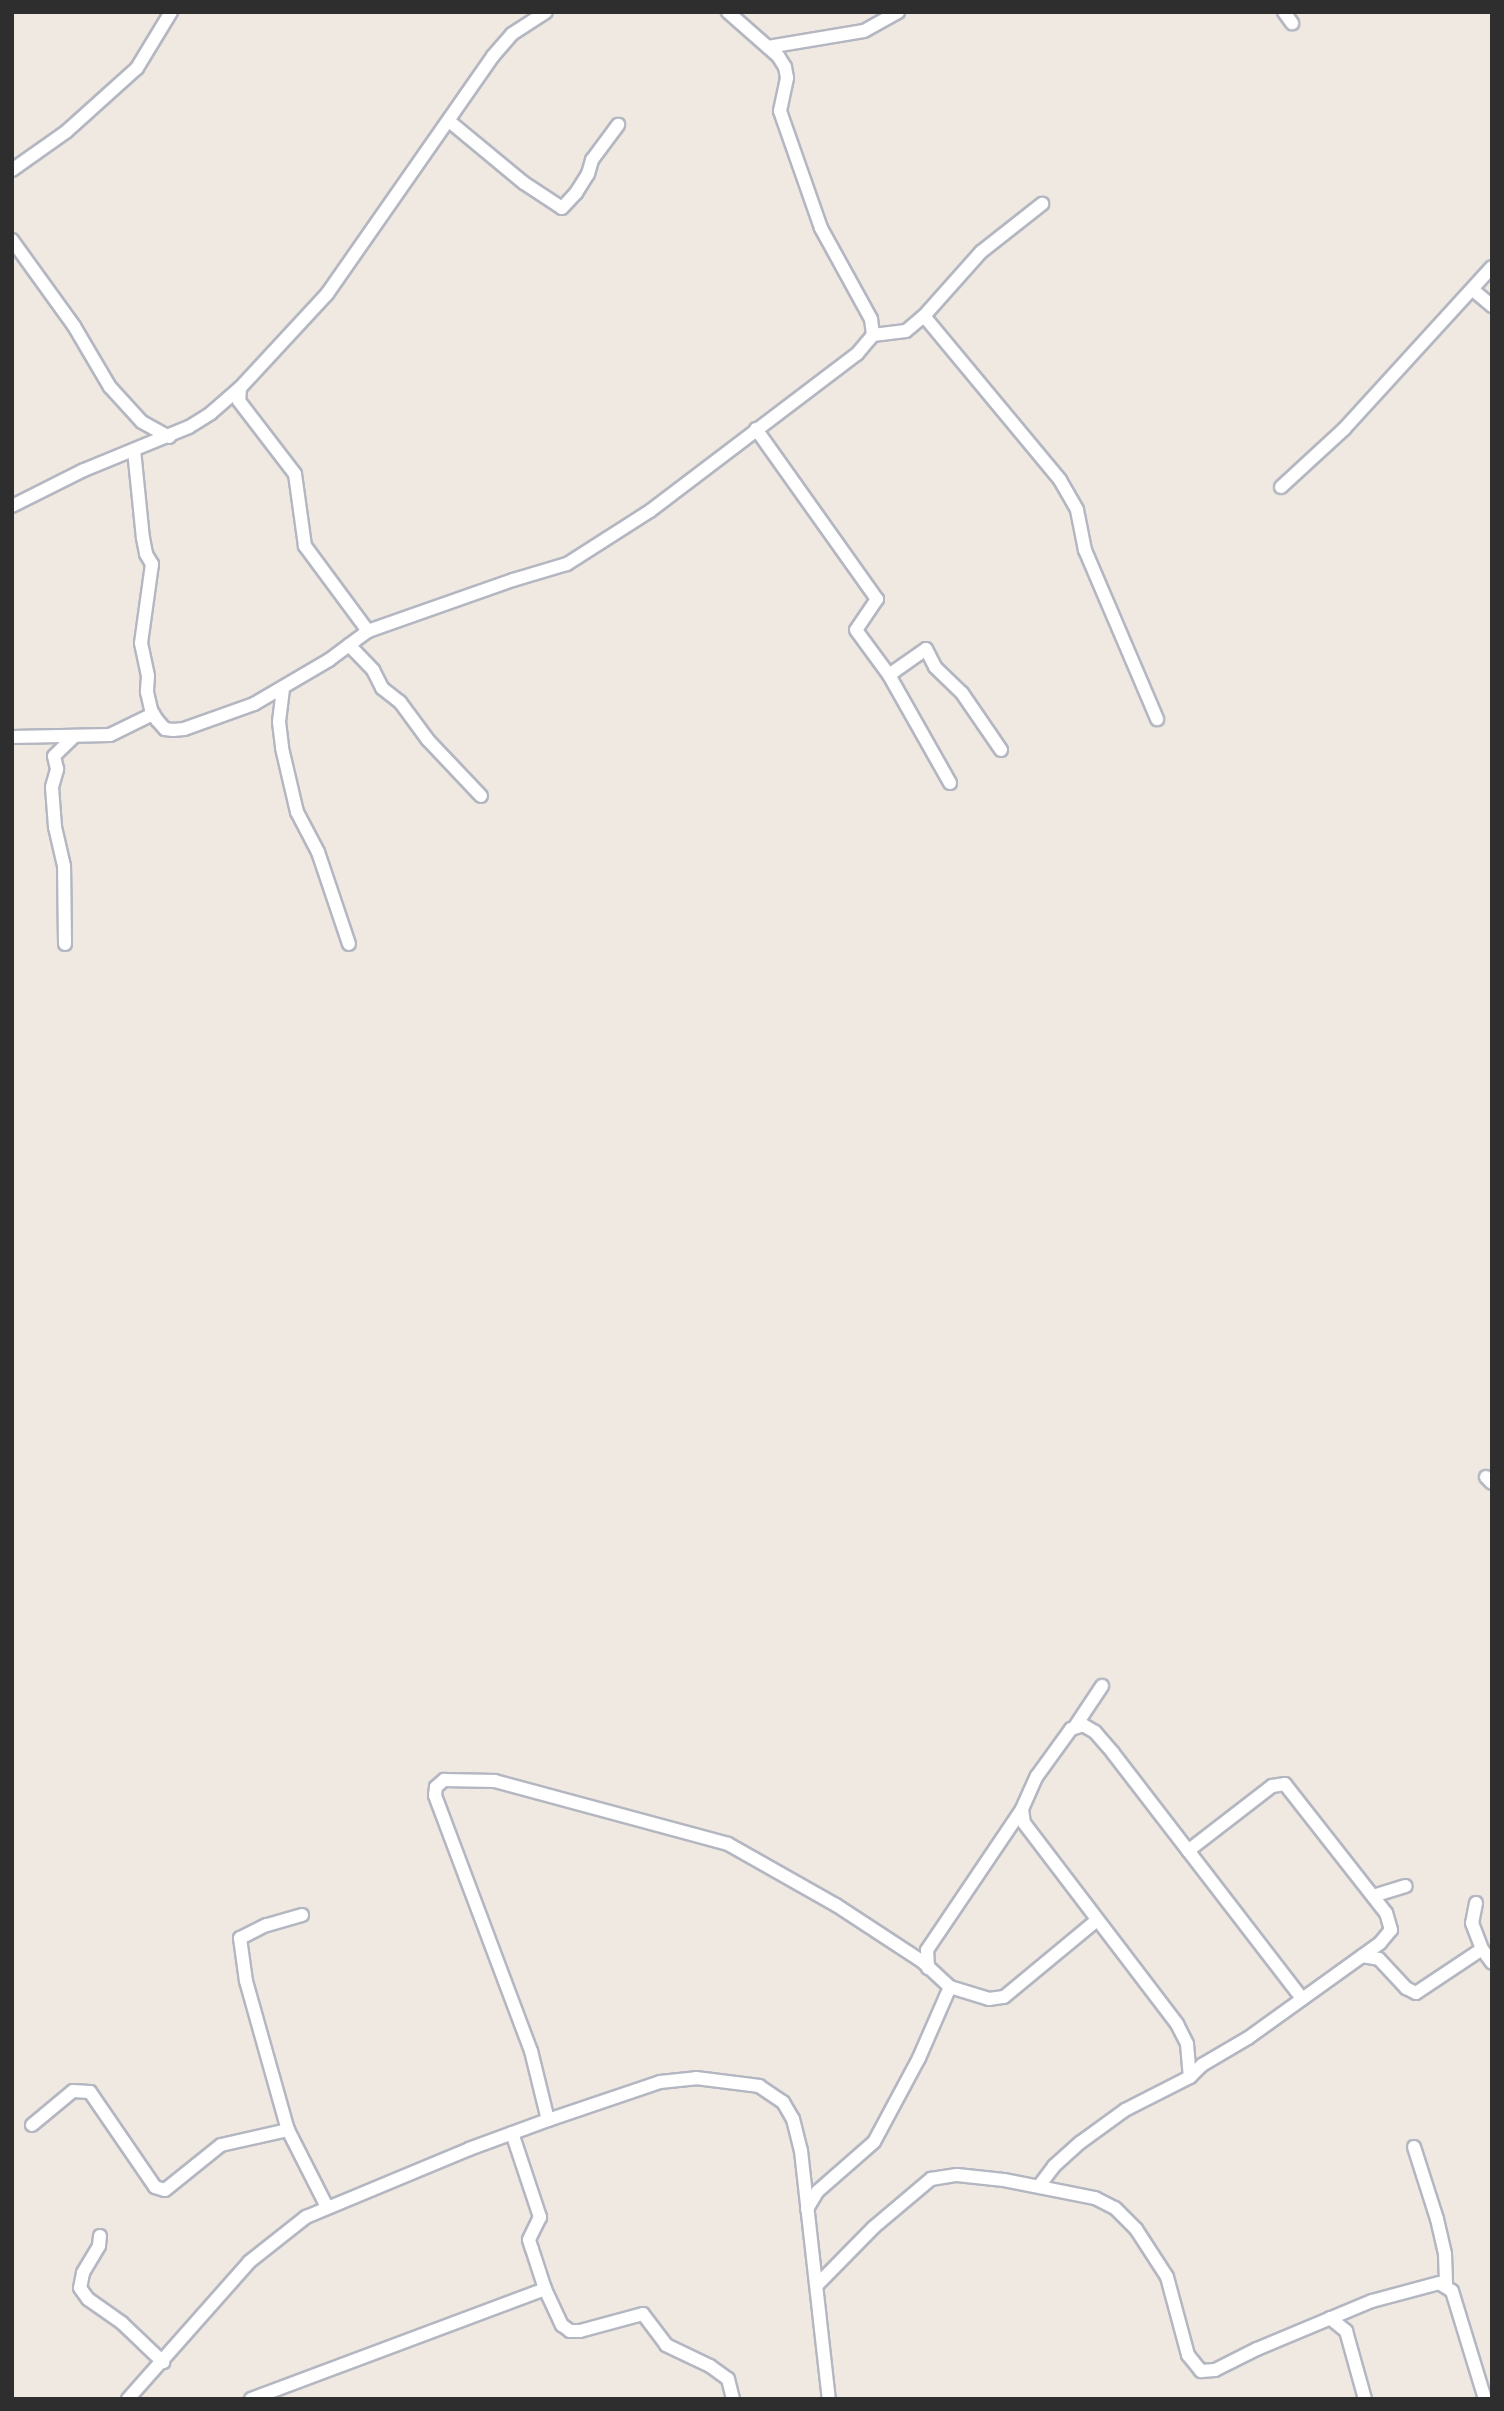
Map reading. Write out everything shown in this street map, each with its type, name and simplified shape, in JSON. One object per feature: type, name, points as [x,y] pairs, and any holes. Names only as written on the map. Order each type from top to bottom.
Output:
[{"type":"street","points":[[12,170],[67,131],[138,68],[171,12]]},
{"type":"street","points":[[12,506],[169,436],[211,413],[240,388],[327,294],[512,34],[546,12]]},
{"type":"street","points":[[134,450],[143,538],[146,554],[152,564],[141,643],[148,676],[147,692],[153,714],[165,729],[184,729],[254,704],[283,689],[368,631],[576,560],[650,511],[857,354],[873,335],[871,319],[821,228],[780,109],[786,78],[785,67],[768,47],[728,12]]},
{"type":"street","points":[[768,47],[864,31],[898,12]]},
{"type":"street","points":[[449,121],[508,171],[562,208],[576,193],[588,174],[592,160],[618,125]]},
{"type":"street","points":[[873,335],[900,334],[924,316],[981,252],[1042,204]]},
{"type":"street","points":[[12,240],[74,326],[110,387],[142,422],[169,436]]},
{"type":"street","points":[[1281,487],[1345,429],[1407,357],[1492,267]]},
{"type":"street","points":[[1473,290],[1492,306]]},
{"type":"street","points":[[924,316],[1060,480],[1077,510],[1084,550],[1157,719]]},
{"type":"street","points":[[240,388],[239,401],[295,474],[305,546],[368,631]]},
{"type":"street","points":[[757,429],[877,599],[856,630],[889,676],[950,783]]},
{"type":"street","points":[[349,645],[373,670],[382,688],[400,702],[428,740],[481,796]]},
{"type":"street","points":[[889,676],[926,649],[934,667],[962,693],[1001,750]]},
{"type":"street","points":[[283,689],[279,722],[282,748],[297,812],[318,852],[349,944]]},
{"type":"street","points":[[12,737],[110,735],[153,714]]},
{"type":"street","points":[[65,944],[64,866],[55,827],[52,787],[57,769],[54,755],[74,737]]},
{"type":"street","points":[[928,1968],[927,1950],[1022,1810],[1037,1776],[1102,1686]]},
{"type":"street","points":[[1076,1725],[1083,1725],[1095,1732],[1302,1998]]},
{"type":"street","points":[[548,2120],[531,2051],[435,1795],[436,1787],[443,1780],[495,1781],[728,1844],[836,1905],[928,1968],[950,1987],[989,1998],[1004,1997],[1097,1920]]},
{"type":"street","points":[[1039,2186],[1054,2166],[1081,2142],[1125,2110],[1190,2077],[1387,1938],[1391,1930],[1386,1913],[1285,1784],[1279,1783],[1188,1851]]},
{"type":"street","points":[[1022,1810],[1024,1823],[1177,2024],[1187,2044],[1190,2077]]},
{"type":"street","points":[[1373,1896],[1406,1885]]},
{"type":"street","points":[[1476,1903],[1472,1923],[1482,1949],[1492,1963]]},
{"type":"street","points":[[302,1915],[266,1925],[240,1938],[246,1981],[288,2130],[327,2207]]},
{"type":"street","points":[[1362,1956],[1379,1959],[1406,1988],[1416,1993],[1482,1949]]},
{"type":"street","points":[[807,2209],[818,2191],[874,2142],[919,2058],[950,1987]]},
{"type":"street","points":[[128,2399],[266,2246],[296,2223],[327,2207],[548,2120],[660,2082],[679,2078],[713,2078],[759,2086],[783,2102],[793,2119],[817,2285],[829,2399]]},
{"type":"street","points":[[32,2125],[72,2091],[90,2092],[155,2187],[165,2190],[221,2145],[288,2130]]},
{"type":"street","points":[[512,2133],[540,2217],[529,2240],[559,2321],[570,2331],[643,2314],[666,2345],[710,2366],[727,2379],[733,2399]]},
{"type":"street","points":[[1413,2147],[1437,2219],[1445,2254],[1446,2285]]},
{"type":"street","points":[[817,2285],[874,2227],[931,2179],[957,2175],[1039,2186],[1095,2198],[1115,2208],[1136,2229],[1167,2277],[1188,2355],[1201,2371],[1215,2370],[1330,2318],[1410,2290],[1439,2283],[1452,2291],[1485,2399]]},
{"type":"street","points":[[100,2236],[99,2246],[83,2273],[79,2288],[88,2299],[122,2323],[163,2362]]},
{"type":"street","points":[[251,2399],[545,2289]]},
{"type":"street","points":[[1330,2318],[1346,2331],[1365,2399]]}]
